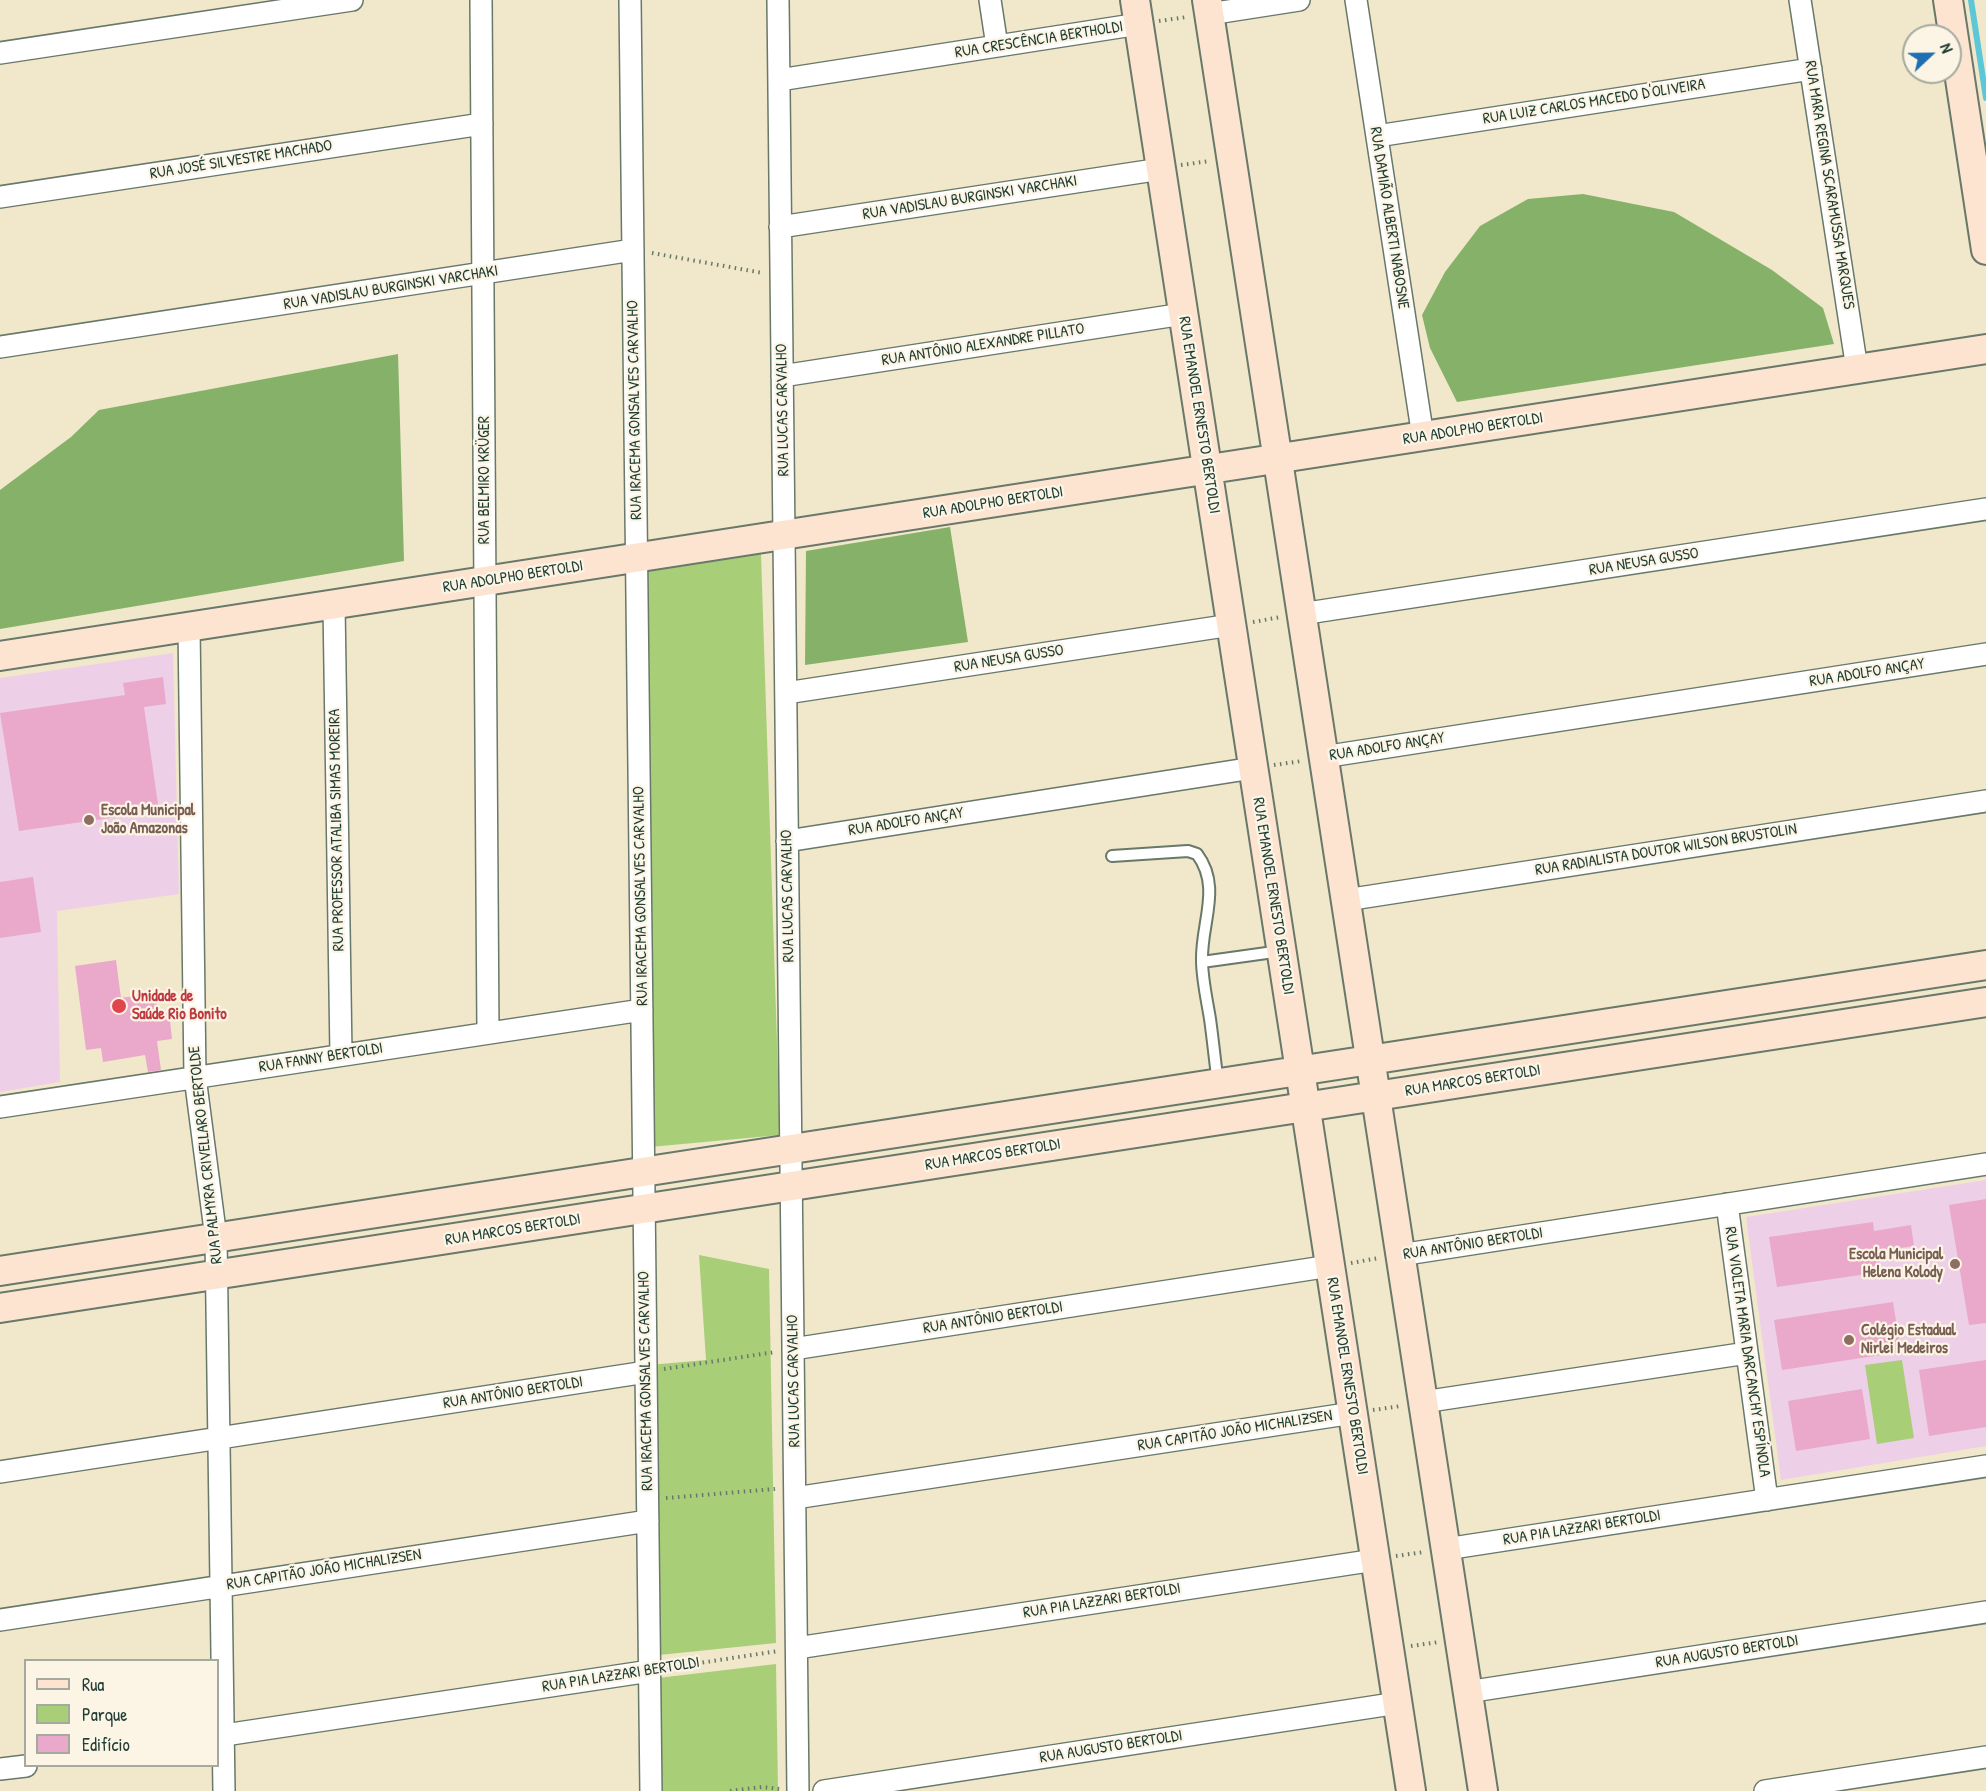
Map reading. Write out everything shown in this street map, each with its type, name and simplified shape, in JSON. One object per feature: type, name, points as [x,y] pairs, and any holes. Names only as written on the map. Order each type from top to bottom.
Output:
[{"type":"street","points":[[0,53],[352,0]]},
{"type":"street","name":"RUA BELMIRO KRÜGER","points":[[481,0],[488,1032]]},
{"type":"street","name":"RUA IRACEMA GONSALVES CARVALHO","points":[[630,0],[651,1791]]},
{"type":"street","name":"RUA LUCAS CARVALHO","points":[[778,0],[798,1791]]},
{"type":"street","points":[[990,0],[997,46]]},
{"type":"street","points":[[1299,0],[1208,7],[1483,1791]]},
{"type":"street","name":"RUA DAMIÃO ALBERTI NABOSNE","points":[[1356,0],[1423,437]]},
{"type":"street","name":"RUA MARA REGINA SCARAMUSSA MARQUES","points":[[1800,0],[1857,369]]},
{"type":"street","points":[[1948,0],[1986,250]]},
{"type":"street","name":"RUA CRESCÊNCIA BERTHOLDI","points":[[779,80],[997,46],[1137,12]]},
{"type":"street","name":"RUA EMANOEL ERNESTO BERTOLDI","points":[[1137,12],[1411,1791]]},
{"type":"street","name":"RUA LUIZ CARLOS MACEDO D'OLIVEIRA","points":[[1377,136],[1811,69]]},
{"type":"street","name":"RUA JOSÉ SILVESTRE MACHADO","points":[[0,197],[482,124]]},
{"type":"street","name":"RUA VADISLAU BURGINSKI VARCHAKI","points":[[780,227],[1161,169]]},
{"type":"street","name":"RUA VADISLAU BURGINSKI VARCHAKI","points":[[0,347],[633,250]]},
{"type":"street","name":"RUA ANTÔNIO ALEXANDRE PILLATO","points":[[782,376],[1183,314]]},
{"type":"street","name":"RUA ADOLPHO BERTOLDI","points":[[0,656],[1986,349]]},
{"type":"street","name":"RUA NEUSA GUSSO","points":[[1301,614],[1986,509]]},
{"type":"street","name":"RUA PROFESSOR ATALIBA SIMAS MOREIRA","points":[[334,605],[340,1055]]},
{"type":"street","name":"RUA NEUSA GUSSO","points":[[786,693],[1231,625]]},
{"type":"street","name":"RUA PALMYRA CRIVELLARO BERTOLDE","points":[[189,627],[195,1077],[216,1238],[222,1586],[220,1736],[224,1791]]},
{"type":"street","name":"RUA ADOLFO ANÇAY","points":[[1323,757],[1986,654]]},
{"type":"street","name":"RUA ADOLFO ANÇAY","points":[[787,841],[1253,768]]},
{"type":"street","name":"RUA RADIALISTA DOUTOR WILSON BRUSTOLIN","points":[[1346,900],[1986,801]]},
{"type":"street","points":[[0,1271],[1986,965]]},
{"type":"street","name":"RUA MARCOS BERTOLDI","points":[[0,1308],[1986,1002]]},
{"type":"street","name":"RUA FANNY BERTOLDI","points":[[0,1107],[642,1010]]},
{"type":"street","name":"RUA ANTÔNIO BERTOLDI","points":[[1400,1255],[1986,1164]]},
{"type":"street","name":"RUA VIOLETA MARIA DARCANCHY ESPÍNOLA","points":[[1727,1204],[1767,1500]]},
{"type":"street","name":"RUA ANTÔNIO BERTOLDI","points":[[793,1349],[1330,1266]]},
{"type":"street","points":[[1423,1402],[1747,1353]]},
{"type":"street","name":"RUA ANTÔNIO BERTOLDI","points":[[0,1472],[646,1372]]},
{"type":"street","name":"RUA CAPITÃO JOÃO MICHALIZSEN","points":[[795,1493],[1353,1413]]},
{"type":"street","name":"RUA PIA LAZZARI BERTOLDI","points":[[1446,1549],[1986,1466]]},
{"type":"street","name":"RUA CAPITÃO JOÃO MICHALIZSEN","points":[[0,1620],[648,1521]]},
{"type":"street","name":"RUA PIA LAZZARI BERTOLDI","points":[[797,1648],[1375,1560]]},
{"type":"street","name":"RUA AUGUSTO BERTOLDI","points":[[1467,1692],[1986,1612]]},
{"type":"street","name":"RUA PIA LAZZARI BERTOLDI","points":[[220,1736],[650,1671]]},
{"type":"street","name":"RUA AUGUSTO BERTOLDI","points":[[824,1791],[1398,1702]]},
{"type":"street","points":[[1765,1791],[1986,1757]]},
{"type":"street","points":[[0,1769],[24,1766]]},
{"type":"lane","points":[[1112,856],[1188,851],[1197,854],[1207,873],[1210,892],[1208,918],[1202,940],[1202,962],[1218,1083]]},
{"type":"lane","points":[[1202,962],[1281,951]]},
{"type":"path","name":"RUA CRESCÊNCIA BERTHOLDI","points":[[1137,12],[1208,7]]},
{"type":"path","points":[[1161,169],[1231,157]]},
{"type":"path","points":[[633,250],[693,259],[781,277]]},
{"type":"path","points":[[1231,625],[1301,614]]},
{"type":"path","name":"RUA ADOLFO ANÇAY","points":[[1253,768],[1323,757]]},
{"type":"path","name":"RUA ANTÔNIO BERTOLDI","points":[[1330,1266],[1400,1255]]},
{"type":"path","points":[[646,1372],[793,1349]]},
{"type":"path","name":"RUA CAPITÃO JOÃO MICHALIZSEN","points":[[1353,1413],[1423,1402]]},
{"type":"path","points":[[648,1499],[795,1493]]},
{"type":"path","points":[[1375,1560],[1446,1549]]},
{"type":"path","points":[[1389,1649],[1460,1639]]},
{"type":"path","name":"RUA PIA LAZZARI BERTOLDI","points":[[650,1671],[797,1648]]},
{"type":"path","points":[[730,1791],[762,1787],[788,1791]]},
{"type":"shaded area","name":"Escola Municipal João Amazonas","points":[[173,653],[179,894],[57,911],[60,1082],[0,1092],[0,678]]},
{"type":"shaded area","name":"Colégio Estadual Nirlei Medeiros","points":[[1986,1180],[1986,1446],[1781,1480],[1746,1217]]},
{"type":"green space","points":[[1583,194],[1674,212],[1772,270],[1823,308],[1834,344],[1457,402],[1430,348],[1422,315],[1445,272],[1480,226],[1528,199]]},
{"type":"green space","points":[[398,354],[404,561],[0,629],[0,490],[71,437],[99,410]]},
{"type":"green space","points":[[950,527],[968,642],[805,665],[806,551]]},
{"type":"green space","points":[[761,554],[780,1135],[650,1147],[639,573]]},
{"type":"green space","points":[[699,1255],[769,1269],[776,1643],[659,1655],[649,1365],[706,1360]]},
{"type":"green space","points":[[1902,1360],[1914,1438],[1877,1444],[1865,1365]]},
{"type":"green space","points":[[776,1664],[778,1791],[660,1791],[658,1678]]},
{"type":"building","points":[[163,677],[166,704],[144,707],[159,811],[19,831],[0,713],[125,695],[123,683]]},
{"type":"building","points":[[33,877],[41,932],[0,938],[0,882]]},
{"type":"building","name":"Unidade de Saúde Rio Bonito","points":[[116,960],[121,998],[155,993],[158,1014],[169,1012],[172,1039],[157,1041],[161,1070],[148,1072],[145,1055],[103,1062],[101,1048],[86,1050],[75,966]]},
{"type":"building","points":[[1986,1199],[1986,1323],[1969,1325],[1949,1205]]},
{"type":"building","points":[[1873,1222],[1874,1231],[1911,1225],[1914,1246],[1878,1251],[1881,1272],[1777,1287],[1769,1237]]},
{"type":"building","points":[[1893,1302],[1901,1352],[1782,1370],[1774,1320]]},
{"type":"building","points":[[1986,1360],[1986,1427],[1929,1436],[1919,1370]]},
{"type":"building","points":[[1862,1389],[1870,1439],[1796,1451],[1788,1401]]},
{"type":"waterway","points":[[1971,0],[1986,98]]},
{"type":"place","name":"Escola Municipal João Amazonas","points":[[89,820]]},
{"type":"place","name":"Unidade de Saúde Rio Bonito","points":[[119,1006]]},
{"type":"place","name":"Escola Municipal Helena Kolody","points":[[1955,1264]]},
{"type":"place","name":"Colégio Estadual Nirlei Medeiros","points":[[1849,1340]]}]
